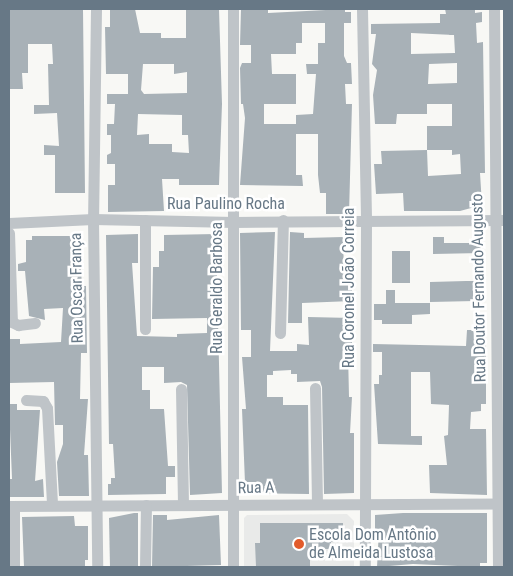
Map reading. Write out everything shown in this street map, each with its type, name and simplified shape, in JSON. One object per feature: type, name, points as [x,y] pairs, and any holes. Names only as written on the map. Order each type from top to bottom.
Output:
[{"type":"street","name":"Rua Oscar França","points":[[96,9],[93,219],[97,567]]},
{"type":"street","name":"Rua Geraldo Barbosa","points":[[233,567],[234,9]]},
{"type":"street","name":"Rua Coronel João Correia","points":[[362,9],[366,221],[365,567]]},
{"type":"street","name":"Rua Doutor Fernando Augusto","points":[[494,9],[499,220],[501,503],[498,567]]},
{"type":"street","name":"Rua Paulino Rocha","points":[[9,223],[93,219],[234,222],[283,220],[499,220]]},
{"type":"street","points":[[145,220],[145,328]]},
{"type":"street","points":[[280,333],[283,220]]},
{"type":"street","points":[[9,233],[12,322],[18,325],[35,323]]},
{"type":"street","points":[[315,388],[317,504]]},
{"type":"street","points":[[181,389],[183,505]]},
{"type":"street","points":[[26,400],[43,401],[47,408],[52,505]]},
{"type":"street","name":"Rua A","points":[[11,506],[501,503]]},
{"type":"street","points":[[145,567],[146,505]]},
{"type":"street","points":[[11,506],[14,567]]},
{"type":"shaded area","name":"Escola Dom Antônio de Almeida Lustosa","points":[[347,514],[354,521],[354,567],[244,567],[244,518],[247,515]]},
{"type":"building","points":[[9,9],[83,9],[85,193],[55,193],[55,155],[44,155],[44,145],[59,146],[57,113],[34,114],[34,105],[49,105],[48,64],[53,64],[52,44],[28,44],[28,73],[22,73],[23,89],[9,89]]},
{"type":"building","points":[[110,9],[135,9],[140,33],[161,33],[161,38],[186,38],[186,9],[219,9],[222,104],[219,185],[179,185],[179,179],[162,179],[164,211],[108,212],[108,185],[115,185],[115,164],[107,164],[107,155],[111,153],[111,135],[107,135],[107,124],[114,124],[115,104],[107,104],[107,94],[128,94],[128,74],[106,74],[105,27],[110,27]],"holes":[[[143,64],[174,64],[174,74],[187,72],[187,93],[144,94],[141,90]],[[138,114],[182,115],[182,135],[188,135],[189,153],[172,152],[172,144],[149,144],[149,134],[137,135]]]},
{"type":"building","points":[[241,9],[268,9],[268,13],[345,9],[345,12],[351,12],[351,23],[344,23],[344,56],[347,63],[351,63],[352,84],[345,84],[346,104],[352,104],[349,214],[326,214],[326,193],[320,193],[318,175],[318,134],[296,134],[296,175],[302,175],[303,186],[240,185],[245,118],[243,104],[241,104],[240,68],[242,63],[251,63],[251,45],[240,45]],"holes":[[[302,23],[325,23],[325,43],[318,43],[318,64],[306,64],[307,74],[316,74],[313,114],[296,115],[296,124],[264,124],[264,104],[296,104],[296,74],[272,74],[271,54],[296,54],[296,43],[302,43]]]},
{"type":"building","points":[[445,9],[475,9],[475,13],[482,12],[482,22],[476,23],[477,43],[483,42],[485,173],[480,173],[482,205],[460,211],[404,211],[403,193],[376,194],[374,164],[382,164],[381,151],[427,150],[427,126],[452,126],[452,104],[427,104],[427,114],[397,114],[396,124],[375,124],[373,95],[377,70],[372,64],[376,34],[371,34],[371,24],[440,23],[440,14],[446,14]],"holes":[[[411,33],[454,35],[455,53],[411,54]],[[457,63],[457,83],[428,84],[429,64]],[[427,150],[452,150],[452,155],[460,154],[461,174],[428,176]]]},
{"type":"building","points":[[275,232],[270,351],[297,351],[297,344],[309,345],[308,317],[352,318],[352,352],[348,352],[349,397],[352,397],[350,433],[354,433],[354,493],[324,494],[322,387],[320,381],[297,382],[297,374],[291,374],[291,370],[273,371],[273,375],[267,375],[267,397],[283,397],[283,405],[308,405],[309,494],[241,493],[242,483],[245,483],[242,409],[246,409],[242,357],[251,357],[251,330],[241,330],[240,233]]},
{"type":"building","points":[[290,232],[304,233],[304,238],[343,237],[344,272],[352,272],[352,301],[302,303],[302,323],[288,323]]},
{"type":"building","points":[[138,234],[138,263],[132,263],[137,336],[177,337],[177,334],[207,333],[207,318],[152,319],[153,267],[159,267],[159,251],[164,251],[164,235],[216,234],[222,493],[190,495],[187,385],[181,382],[164,383],[164,367],[142,367],[142,390],[150,390],[150,409],[164,409],[168,466],[175,466],[175,477],[166,477],[166,494],[108,495],[108,484],[111,484],[111,478],[115,478],[113,444],[109,444],[106,235]]},
{"type":"building","points":[[32,236],[73,236],[73,252],[80,252],[82,286],[86,286],[87,353],[81,353],[80,399],[88,399],[84,455],[88,455],[89,496],[59,496],[57,462],[63,444],[63,425],[55,425],[54,382],[9,383],[9,339],[20,339],[20,344],[61,342],[63,308],[44,309],[45,320],[29,316],[25,271],[18,271],[18,264],[26,262],[26,240],[32,240]]},
{"type":"building","points":[[433,237],[444,237],[444,243],[480,243],[481,253],[433,254]]},
{"type":"building","points":[[392,251],[410,251],[410,283],[392,283]]},
{"type":"building","points":[[475,281],[475,301],[430,302],[430,282]]},
{"type":"building","points":[[386,290],[395,290],[395,303],[430,303],[430,314],[412,315],[412,324],[382,324],[382,320],[374,320],[374,304],[386,304]]},
{"type":"building","points":[[467,330],[486,330],[486,404],[481,404],[481,411],[471,412],[470,429],[486,429],[487,495],[430,493],[429,465],[447,465],[444,436],[448,435],[449,405],[431,404],[430,372],[411,372],[411,436],[422,436],[422,445],[378,444],[374,384],[379,384],[379,375],[382,375],[382,352],[373,352],[373,344],[466,346]]},
{"type":"building","points":[[9,404],[17,404],[17,410],[40,410],[35,481],[43,479],[44,497],[9,497],[9,479],[12,479]]},
{"type":"building","points":[[138,513],[138,567],[110,567],[109,518]]},
{"type":"building","points":[[487,513],[487,563],[480,563],[480,567],[413,564],[377,567],[379,530],[375,530],[375,515]]},
{"type":"building","points":[[153,515],[167,515],[167,520],[219,515],[221,565],[152,567]]},
{"type":"building","points":[[74,516],[75,526],[88,526],[88,560],[85,560],[85,567],[24,567],[22,517]]},
{"type":"building","points":[[260,523],[343,523],[343,541],[331,542],[331,549],[310,549],[310,567],[256,567],[255,543],[260,543]]},
{"type":"place","name":"Escola Dom Antônio de Almeida Lustosa","points":[[299,544]]}]
